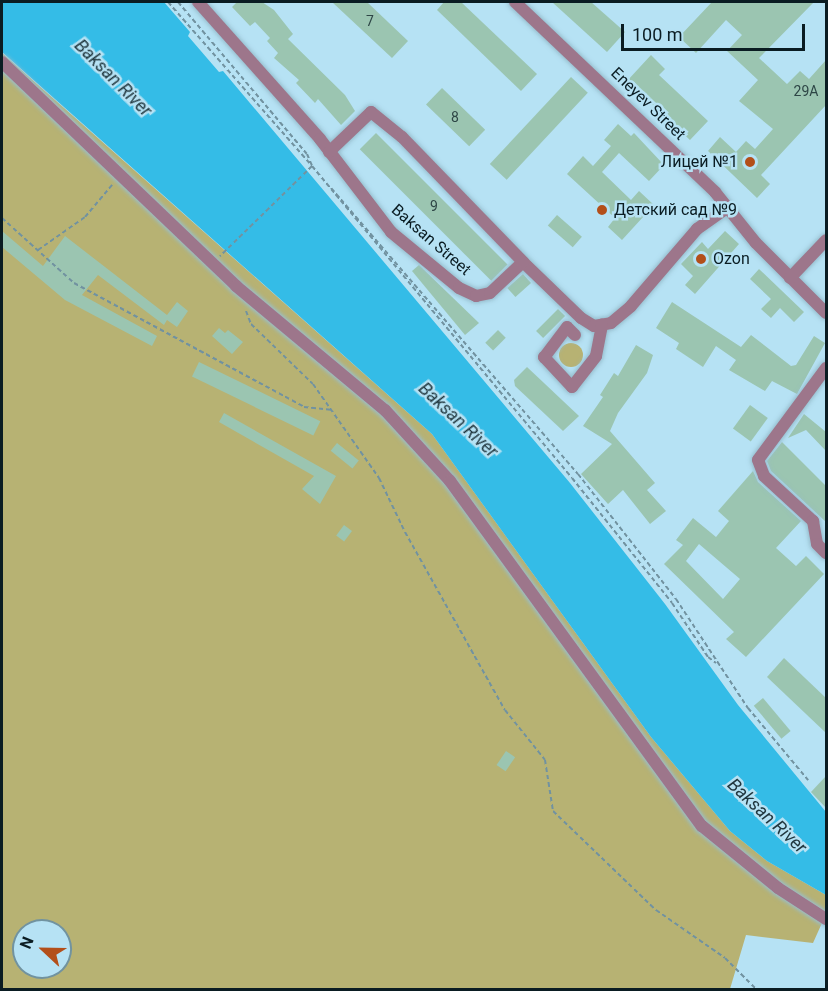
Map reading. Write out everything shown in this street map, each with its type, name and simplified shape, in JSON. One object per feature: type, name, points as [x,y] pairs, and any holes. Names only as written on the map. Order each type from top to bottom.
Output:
[{"type":"street","name":"Baksan Street","points":[[198,2],[329,152],[391,232],[459,288],[476,296],[490,293],[524,261]]},
{"type":"street","name":"Eneyev Street","points":[[515,2],[715,192],[726,209],[826,313]]},
{"type":"street","points":[[2,62],[214,262],[236,286],[385,410],[450,481],[702,826],[778,888],[826,919]]},
{"type":"street","points":[[329,152],[371,112],[402,137],[581,318],[594,326],[611,323],[631,306],[697,229],[726,209]]},
{"type":"street","points":[[790,278],[826,240]]},
{"type":"street","points":[[575,335],[567,327],[544,357],[572,387],[596,356],[602,325]]},
{"type":"street","points":[[826,368],[758,460],[764,476],[813,521],[817,544],[826,553]]},
{"type":"path","points":[[168,2],[330,187],[610,525],[708,657],[716,663]]},
{"type":"path","points":[[178,2],[308,154],[312,166]]},
{"type":"path","points":[[214,262],[312,166]]},
{"type":"path","points":[[38,250],[85,217],[120,175]]},
{"type":"path","points":[[330,187],[340,194],[578,474],[676,599],[716,663],[808,780]]},
{"type":"path","points":[[2,218],[74,283],[156,330],[304,406],[331,410]]},
{"type":"path","points":[[243,305],[251,324],[313,384],[379,478],[405,532],[506,710],[545,760],[554,812],[656,910],[725,957],[757,990]]},
{"type":"shaded area","points":[[2,53],[432,434],[651,737],[730,831],[767,861],[826,895],[826,914],[813,943],[746,935],[730,989],[2,989]]},
{"type":"shaded area","points":[[566,343],[576,343],[583,350],[583,360],[576,367],[566,367],[559,360],[559,350]]},
{"type":"water","name":"Baksan River","points":[[2,2],[164,2],[190,32],[188,36],[219,72],[223,71],[570,483],[665,604],[738,705],[826,812],[826,895],[767,861],[730,831],[651,737],[432,434],[2,52]]},
{"type":"building","points":[[237,2],[262,2],[274,10],[293,34],[288,39],[345,95],[355,111],[341,125],[318,99],[315,103],[296,83],[299,80],[274,58],[278,53],[267,41],[270,38],[255,22],[250,26],[232,7]]},
{"type":"building","points":[[332,2],[367,2],[408,41],[392,58]]},
{"type":"building","points":[[444,2],[461,2],[537,74],[521,91],[437,10]]},
{"type":"building","points":[[552,2],[591,2],[625,32],[607,52]]},
{"type":"building","points":[[712,2],[814,2],[759,58],[787,84],[800,71],[809,79],[826,60],[826,105],[761,175],[770,184],[757,198],[708,151],[720,137],[736,152],[746,141],[755,149],[773,129],[739,101],[758,80],[727,51],[742,35],[726,20],[696,53],[679,37]]},
{"type":"building","points":[[651,55],[665,69],[659,75],[708,121],[690,140],[627,81]]},
{"type":"building","points":[[571,77],[588,93],[507,180],[490,164]]},
{"type":"building","points":[[442,88],[485,130],[469,146],[426,105]]},
{"type":"building","points":[[618,124],[631,136],[634,133],[664,165],[649,181],[619,153],[602,172],[631,200],[639,191],[654,205],[622,240],[608,227],[615,218],[567,174],[583,156],[593,166],[611,146],[604,140]]},
{"type":"building","points":[[376,133],[508,265],[491,281],[360,149]]},
{"type":"building","points":[[557,215],[582,237],[573,247],[548,226]]},
{"type":"building","points":[[2,231],[43,266],[65,236],[167,315],[177,302],[188,311],[177,327],[167,320],[164,325],[98,275],[82,295],[157,336],[152,346],[65,300],[2,247]]},
{"type":"building","points":[[725,231],[739,244],[695,294],[685,285],[693,276],[681,264],[702,242],[708,249]]},
{"type":"building","points":[[419,265],[479,323],[465,335],[412,271]]},
{"type":"building","points":[[759,269],[804,312],[794,322],[780,308],[771,318],[761,309],[771,299],[750,279]]},
{"type":"building","points":[[523,274],[531,283],[515,297],[507,288]]},
{"type":"building","points":[[672,302],[741,347],[751,335],[791,366],[796,365],[814,336],[825,343],[797,394],[772,381],[765,391],[729,370],[736,360],[716,346],[703,367],[676,349],[679,343],[656,328]]},
{"type":"building","points":[[558,309],[565,316],[543,338],[536,331]]},
{"type":"building","points":[[219,328],[225,333],[228,330],[243,342],[232,354],[212,336]]},
{"type":"building","points":[[498,330],[506,338],[493,351],[485,343]]},
{"type":"building","points":[[636,345],[653,355],[647,373],[618,413],[610,431],[655,483],[647,490],[666,511],[650,524],[623,490],[608,504],[581,474],[612,444],[583,426],[603,397],[600,395],[614,373],[618,376]]},
{"type":"building","points":[[199,362],[320,421],[313,436],[192,376]]},
{"type":"building","points":[[527,367],[579,416],[563,431],[515,386],[514,380]]},
{"type":"building","points":[[750,405],[768,418],[751,441],[733,428]]},
{"type":"building","points":[[224,413],[336,476],[320,504],[302,489],[314,476],[219,422]]},
{"type":"building","points":[[804,414],[826,432],[826,451],[806,430],[788,438]]},
{"type":"building","points":[[782,442],[826,486],[826,522],[771,471],[767,461]]},
{"type":"building","points":[[337,443],[359,461],[352,468],[331,451]]},
{"type":"building","points":[[753,471],[758,482],[801,521],[776,548],[796,566],[806,556],[824,574],[746,657],[726,639],[734,632],[664,564],[683,545],[676,540],[693,518],[716,537],[729,521],[718,511]],"holes":[[[699,544],[740,579],[723,599],[686,561]]]},
{"type":"building","points":[[344,525],[352,531],[344,541],[336,535]]},
{"type":"building","points":[[784,658],[826,698],[826,733],[767,677]]},
{"type":"building","points":[[763,698],[791,731],[781,739],[754,706]]},
{"type":"building","points":[[506,751],[515,757],[506,771],[496,765]]},
{"type":"building","points":[[826,776],[826,808],[811,792]]},
{"type":"place","name":"Лицей №1","points":[[750,162]]},
{"type":"place","name":"Детский сад №9","points":[[602,210]]},
{"type":"place","name":"Ozon","points":[[701,259]]}]
